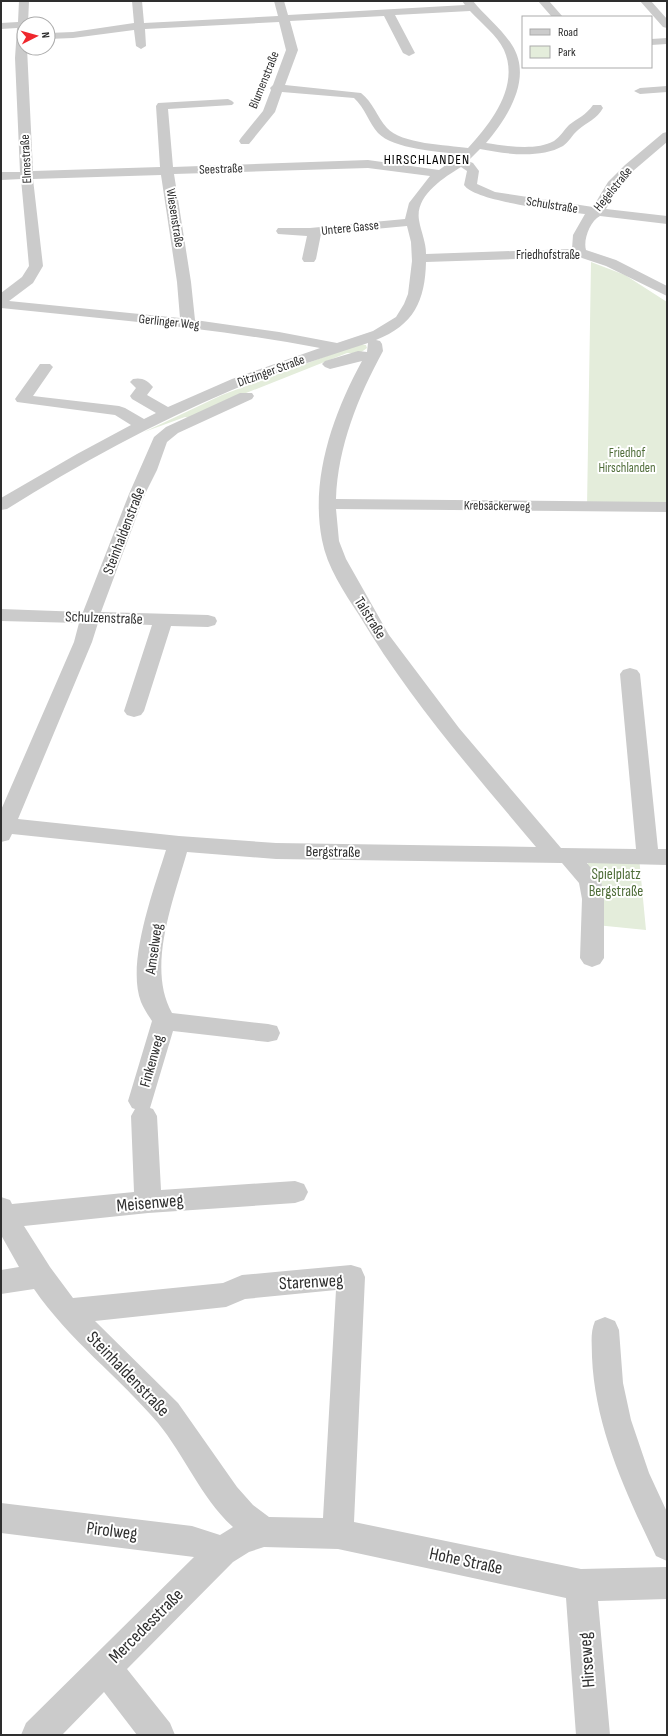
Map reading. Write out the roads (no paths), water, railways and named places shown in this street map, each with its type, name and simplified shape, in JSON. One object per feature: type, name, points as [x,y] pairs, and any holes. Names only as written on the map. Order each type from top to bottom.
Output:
[{"type":"street","name":"Elmestraße","points":[[24,1],[24,16]]},
{"type":"street","points":[[137,1],[141,46]]},
{"type":"street","name":"Blumenstraße","points":[[245,141],[269,112],[276,88],[292,50],[279,1]]},
{"type":"street","points":[[543,1],[557,16]]},
{"type":"street","points":[[644,1],[667,25]]},
{"type":"street","points":[[366,2],[423,11]]},
{"type":"street","points":[[56,36],[73,35],[99,30],[140,26],[423,11],[469,4]]},
{"type":"street","name":"Ditzinger Straße","points":[[1,505],[68,464],[168,414],[225,388],[370,337],[399,322],[408,311],[415,292],[420,258],[412,222],[414,205],[428,185],[440,174],[459,162],[474,149],[502,113],[516,73],[510,50],[469,4]]},
{"type":"street","points":[[388,13],[408,53]]},
{"type":"street","points":[[1,26],[16,31]]},
{"type":"street","points":[[56,41],[73,35]]},
{"type":"street","points":[[652,42],[667,41]]},
{"type":"street","name":"Elmestraße","points":[[1,300],[28,280],[36,266],[31,234],[27,175],[26,56]]},
{"type":"street","points":[[276,88],[357,95],[362,98],[373,118],[387,135],[411,142],[474,149],[522,150],[559,144],[573,128],[594,114],[597,108]]},
{"type":"street","points":[[640,91],[667,89]]},
{"type":"street","name":"Wiesenstraße","points":[[188,323],[184,282],[167,171],[162,106],[228,103]]},
{"type":"street","name":"Hegelstraße","points":[[580,253],[578,246],[580,236],[591,215],[597,212],[613,186],[629,168],[667,136]]},
{"type":"street","name":"Schulstraße","points":[[459,162],[469,166],[473,171],[470,185],[474,188],[516,199],[597,212],[667,220]]},
{"type":"street","name":"Seestraße","points":[[1,176],[368,164],[440,174]]},
{"type":"street","name":"Untere Gasse","points":[[309,259],[315,230],[412,222]]},
{"type":"street","points":[[283,231],[315,232]]},
{"type":"street","name":"Friedhofstraße","points":[[420,258],[580,253],[611,263],[667,292]]},
{"type":"street","name":"Gerlinger Weg","points":[[1,304],[188,323],[279,336],[336,348]]},
{"type":"street","name":"Talstraße","points":[[370,337],[376,346],[340,426],[332,466],[327,504],[329,533],[339,563],[374,627],[411,680],[466,748],[562,856],[590,881],[593,899],[592,958]]},
{"type":"street","points":[[278,383],[343,359],[358,356],[372,357]]},
{"type":"street","points":[[46,367],[22,399],[119,411],[143,426]]},
{"type":"street","points":[[138,382],[145,387],[138,396],[168,414]]},
{"type":"street","name":"Steinhaldenstraße","points":[[2,828],[82,642],[136,494],[149,470],[160,440],[172,430],[257,392]]},
{"type":"street","name":"Krebsäckerweg","points":[[327,504],[667,507]]},
{"type":"street","name":"Schulzenstraße","points":[[1,615],[163,621],[208,621]]},
{"type":"street","points":[[134,711],[163,621]]},
{"type":"street","points":[[630,674],[658,857]]},
{"type":"street","name":"Bergstraße","points":[[2,828],[276,851],[658,857]]},
{"type":"street","name":"Amselweg","points":[[164,1021],[153,1001],[148,973],[152,947],[179,844]]},
{"type":"street","points":[[164,1021],[268,1032]]},
{"type":"street","name":"Finkenweg","points":[[148,1202],[143,1108],[164,1021]]},
{"type":"street","name":"Meisenweg","points":[[3,1212],[295,1192]]},
{"type":"street","name":"Steinhaldenstraße","points":[[3,1212],[41,1276],[68,1311],[168,1414],[194,1446],[216,1483],[237,1510],[264,1532]]},
{"type":"street","points":[[1,1282],[41,1276]]},
{"type":"street","name":"Starenweg","points":[[68,1311],[226,1296],[242,1287],[350,1277],[338,1534]]},
{"type":"street","points":[[605,1330],[611,1398],[621,1440],[633,1475],[667,1545]]},
{"type":"street","name":"Pirolweg","points":[[1,1518],[192,1541],[222,1551]]},
{"type":"street","name":"Hohe Straße","points":[[264,1532],[338,1534],[581,1585],[667,1583]]},
{"type":"street","name":"Mercedesstraße","points":[[38,1735],[222,1551],[241,1539],[264,1532]]},
{"type":"street","name":"Hirseweg","points":[[581,1585],[593,1735]]},
{"type":"street","points":[[105,1667],[158,1735]]},
{"type":"district","name":"HIRSCHLANDEN","points":[[427,159]]},
{"type":"park label","name":"Friedhof Hirschlanden","points":[[627,460]]},
{"type":"park label","name":"Spielplatz Bergstraße","points":[[616,882]]}]
